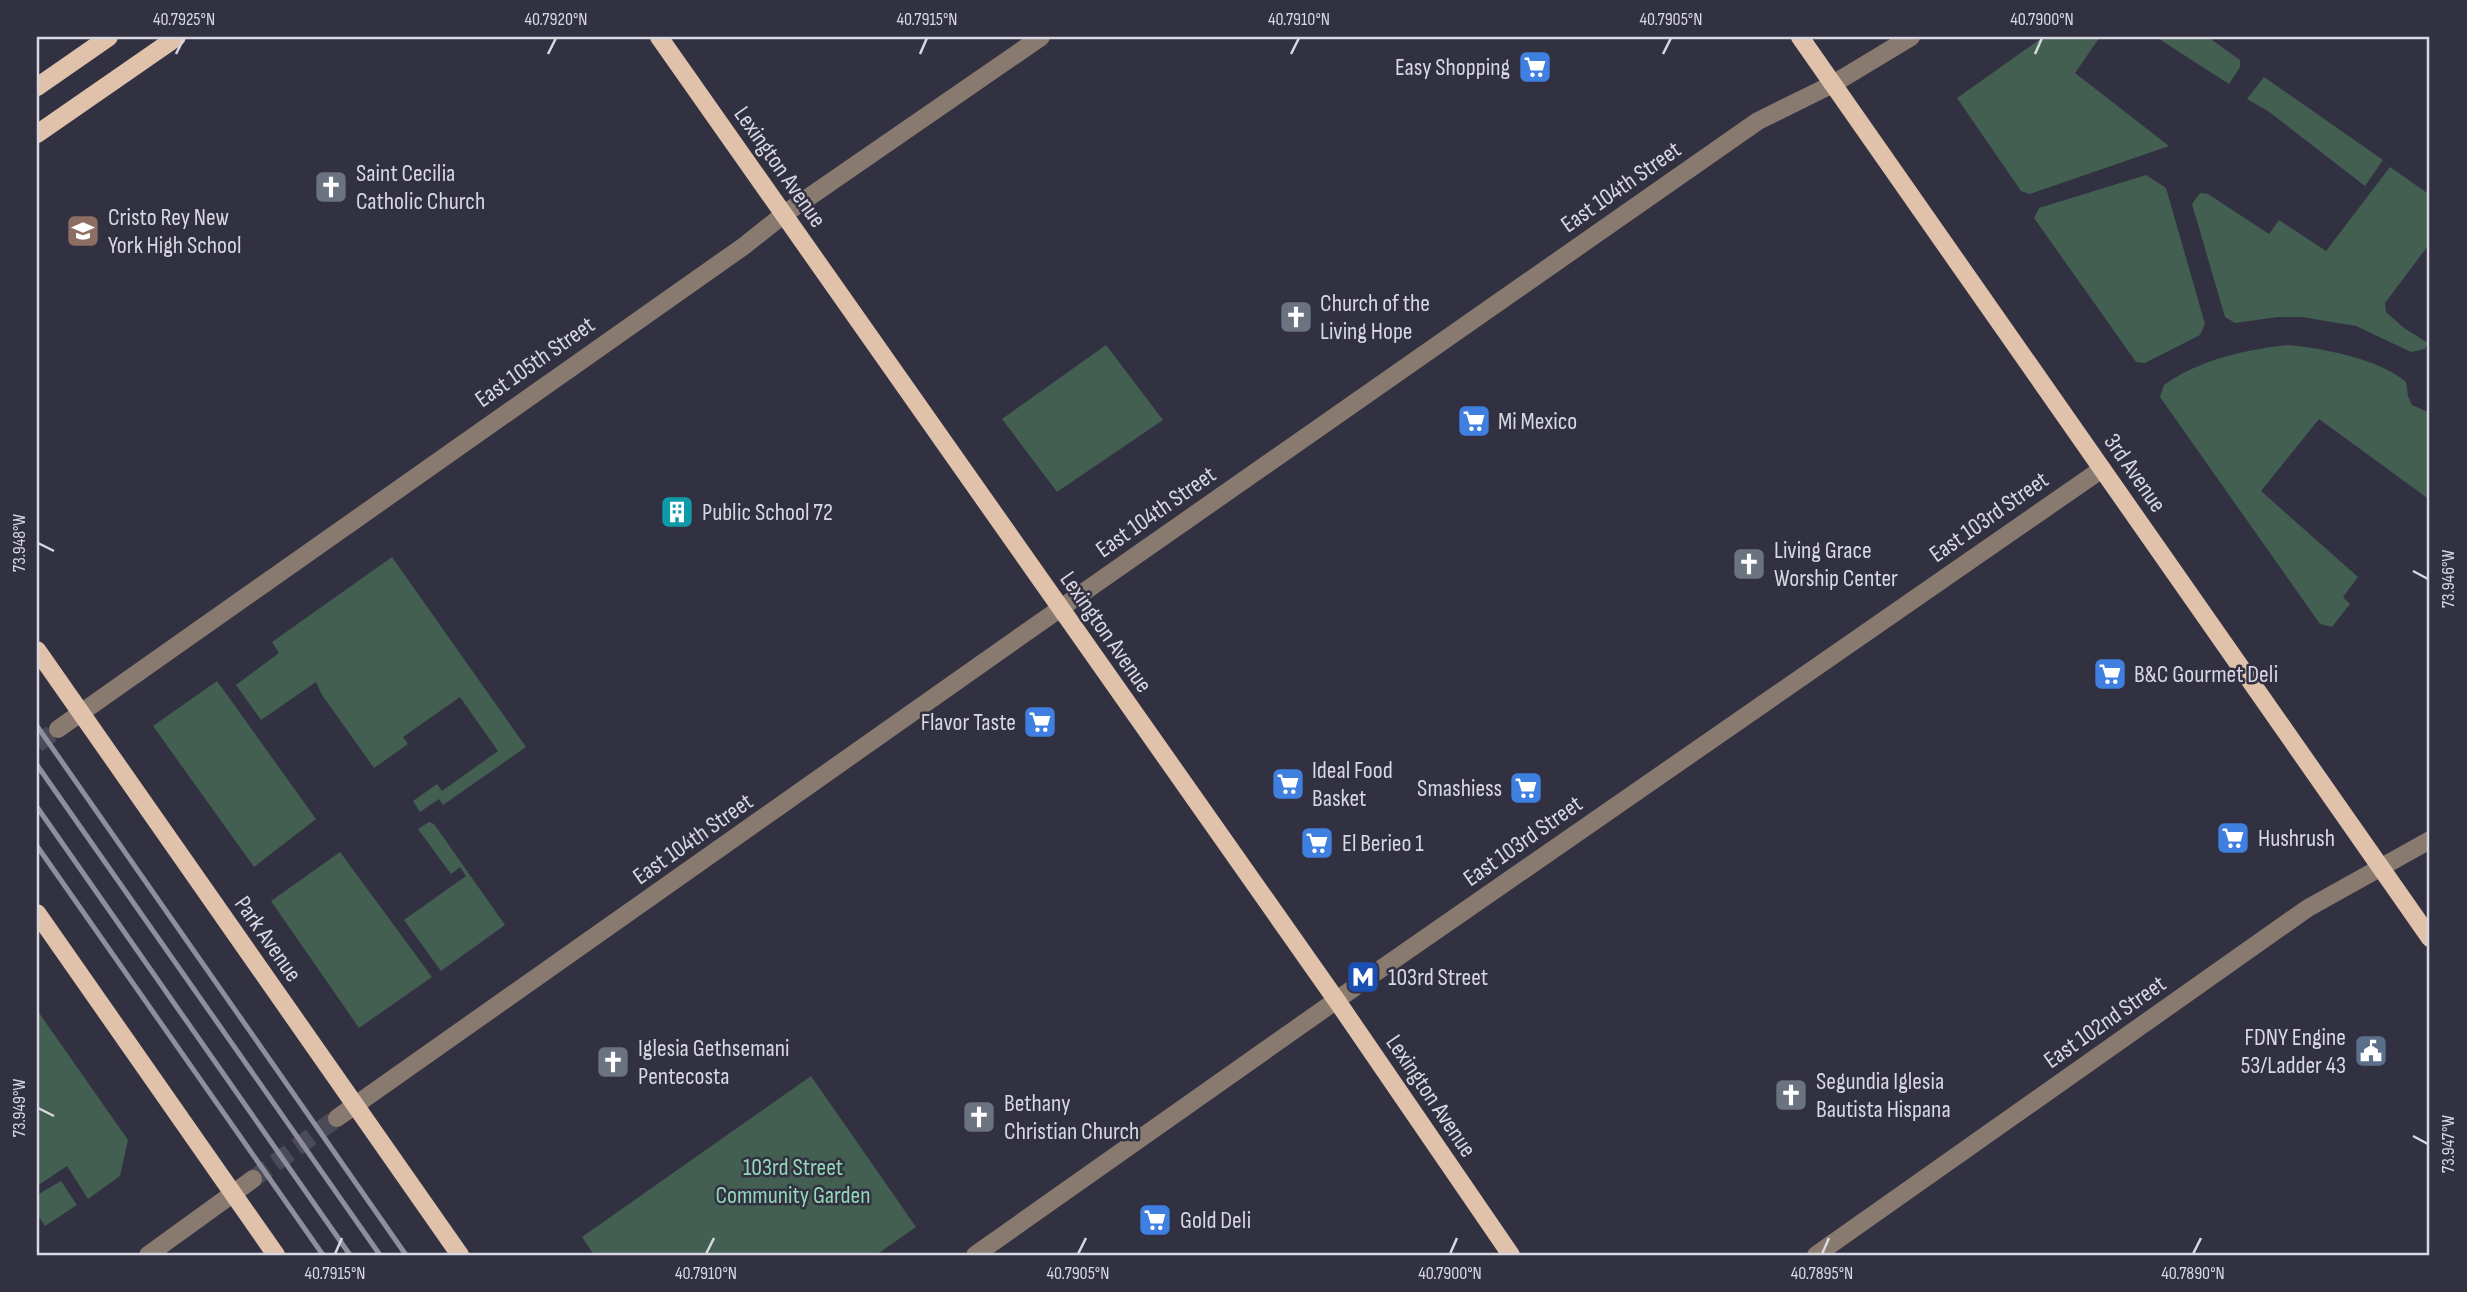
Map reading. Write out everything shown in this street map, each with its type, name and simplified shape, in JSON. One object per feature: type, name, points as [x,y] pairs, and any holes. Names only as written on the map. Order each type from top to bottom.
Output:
[{"type":"main road","points":[[37,88],[109,37]]},
{"type":"main road","points":[[37,134],[177,37]]},
{"type":"main road","name":"Lexington Avenue","points":[[659,37],[1337,1001],[1511,1255]]},
{"type":"main road","name":"3rd Avenue","points":[[1800,37],[2430,937]]},
{"type":"main road","name":"Park Avenue","points":[[37,650],[460,1255]]},
{"type":"main road","points":[[37,913],[276,1255]]},
{"type":"street","name":"East 105th Street","points":[[58,729],[744,246],[783,215],[1041,37]]},
{"type":"street","name":"East 104th Street","points":[[338,1118],[1758,121],[1833,84],[1911,37]]},
{"type":"street","name":"East 103rd Street","points":[[975,1255],[2102,469]]},
{"type":"street","name":"East 102nd Street","points":[[1816,1255],[2308,908],[2430,840]]},
{"type":"street","points":[[148,1255],[253,1179]]},
{"type":"green space","points":[[2043,37],[2100,37],[2075,73],[2169,146],[2030,194],[2021,191],[1957,98]]},
{"type":"green space","points":[[2156,37],[2208,37],[2240,60],[2240,67],[2229,84]]},
{"type":"green space","points":[[2264,77],[2383,160],[2365,186],[2268,111],[2247,99]]},
{"type":"green space","points":[[2390,167],[2430,195],[2430,243],[2385,303],[2386,312],[2404,328],[2428,343],[2425,349],[2411,352],[2356,326],[2302,317],[2278,317],[2235,323],[2225,317],[2192,204],[2200,193],[2208,194],[2269,234],[2279,220],[2326,251]]},
{"type":"green space","points":[[2146,175],[2166,188],[2205,324],[2200,335],[2145,363],[2136,362],[2034,218],[2039,208]]},
{"type":"green space","points":[[1106,345],[1163,420],[1057,492],[1002,419]]},
{"type":"green space","points":[[2288,345],[2333,352],[2381,367],[2406,382],[2412,405],[2430,413],[2430,500],[2319,419],[2261,491],[2358,577],[2343,597],[2350,604],[2332,627],[2320,624],[2160,397],[2164,385],[2193,368],[2239,353]]},
{"type":"green space","points":[[392,557],[526,747],[443,805],[439,799],[420,812],[413,801],[437,784],[442,791],[498,751],[460,697],[403,737],[408,744],[374,768],[322,695],[316,682],[261,720],[236,685],[279,653],[272,642]]},
{"type":"green space","points":[[217,681],[316,819],[254,867],[153,726]]},
{"type":"green space","points":[[429,822],[434,824],[505,925],[441,971],[404,920],[466,876],[460,867],[451,874],[418,829]]},
{"type":"green space","points":[[340,852],[432,977],[359,1028],[271,901]]},
{"type":"green space","points":[[37,1010],[128,1140],[120,1176],[88,1199],[67,1166],[37,1186]]},
{"type":"green space","name":"103rd Street Community Garden","points":[[811,1076],[916,1227],[876,1255],[594,1255],[582,1237]]},
{"type":"green space","points":[[61,1181],[77,1205],[45,1226],[37,1214],[37,1195]]},
{"type":"tunnel","points":[[37,744],[58,729]]},
{"type":"tunnel","points":[[253,1179],[337,1118]]},
{"type":"railway","points":[[37,726],[406,1255]]},
{"type":"railway","points":[[37,765],[380,1255]]},
{"type":"railway","points":[[37,807],[350,1255]]},
{"type":"railway","points":[[37,846],[323,1255]]},
{"type":"place","name":"Easy Shopping","points":[[1535,67]]},
{"type":"place","name":"Saint Cecilia Catholic Church","points":[[331,187]]},
{"type":"place","name":"Cristo Rey New York High School","points":[[83,231]]},
{"type":"place","name":"Church of the Living Hope","points":[[1296,317]]},
{"type":"place","name":"Mi Mexico","points":[[1474,421]]},
{"type":"place","name":"Public School 72","points":[[677,512]]},
{"type":"place","name":"Living Grace Worship Center","points":[[1749,564]]},
{"type":"place","name":"B&C Gourmet Deli","points":[[2110,674]]},
{"type":"place","name":"Flavor Taste","points":[[1040,722]]},
{"type":"place","name":"Ideal Food Basket","points":[[1288,784]]},
{"type":"place","name":"Smashiess","points":[[1526,788]]},
{"type":"place","name":"Hushrush","points":[[2233,838]]},
{"type":"place","name":"El Berieo 1","points":[[1317,843]]},
{"type":"place","name":"103rd Street","points":[[1363,977]]},
{"type":"place","name":"FDNY Engine 53/Ladder 43","points":[[2371,1051]]},
{"type":"place","name":"Iglesia Gethsemani Pentecosta","points":[[613,1062]]},
{"type":"place","name":"Segundia Iglesia Bautista Hispana","points":[[1791,1095]]},
{"type":"place","name":"Bethany Christian Church","points":[[979,1117]]},
{"type":"place","name":"Gold Deli","points":[[1155,1220]]}]
